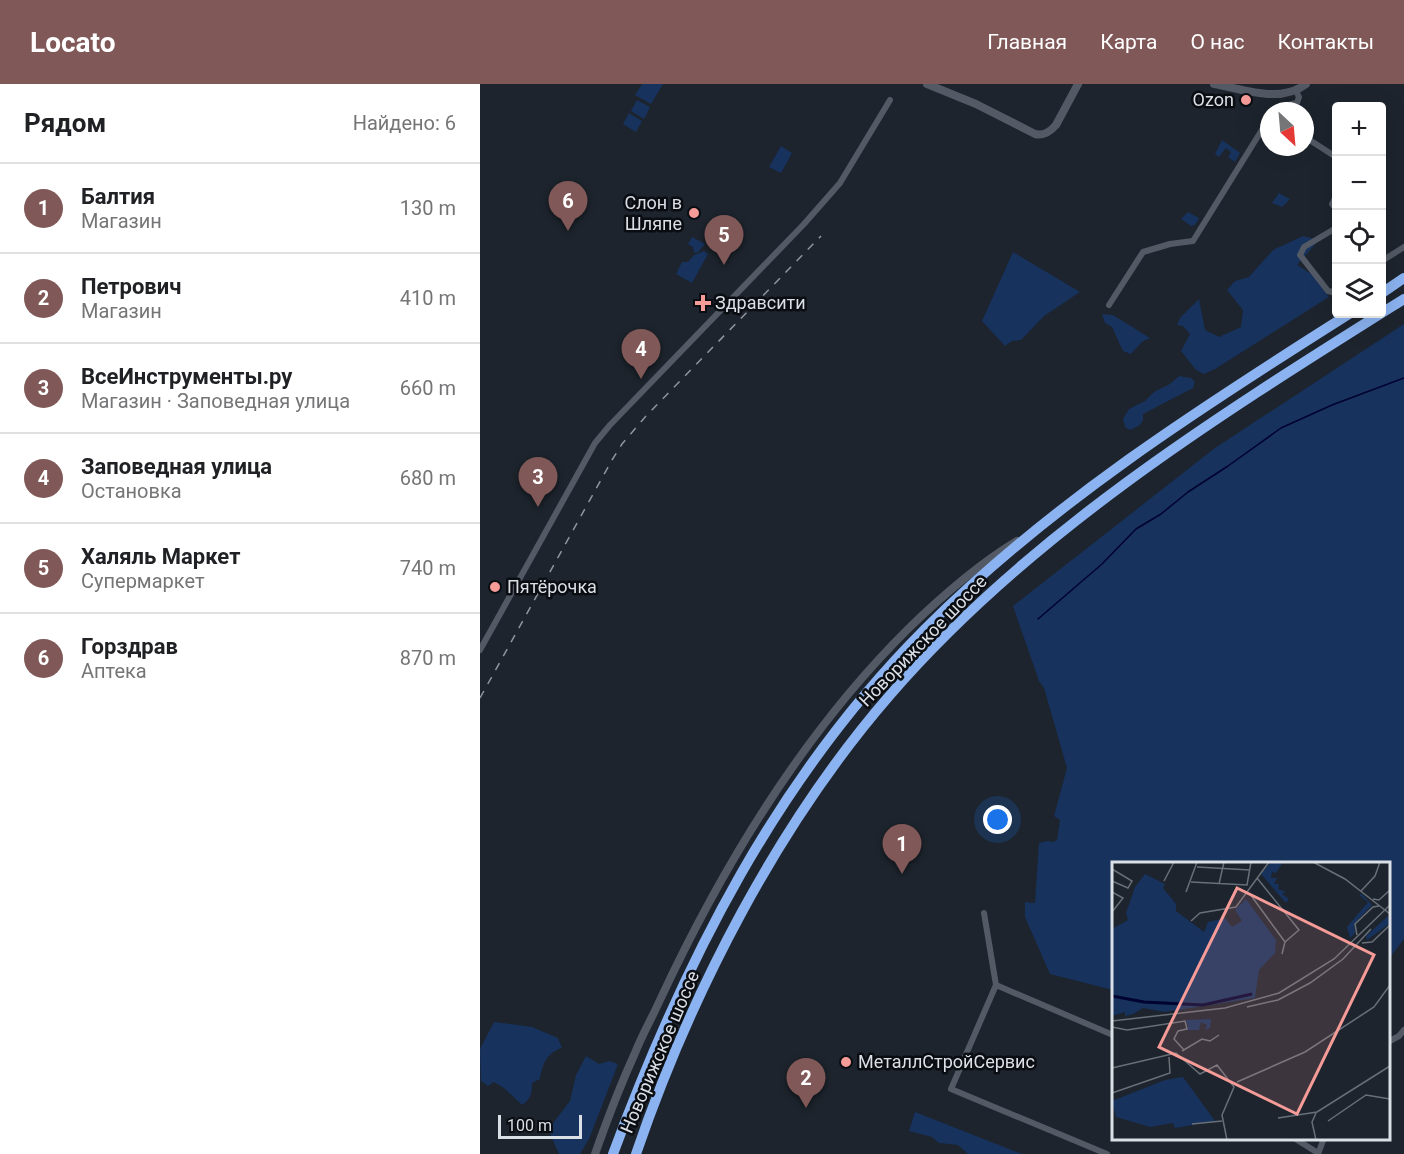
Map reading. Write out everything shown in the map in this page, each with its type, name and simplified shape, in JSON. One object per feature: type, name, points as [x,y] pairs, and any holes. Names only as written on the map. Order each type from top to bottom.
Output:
[{"type":"highway","points":[[1386,290],[1404,278]]},
{"type":"highway","name":"Новорижское шоссе","points":[[636,1154],[687,1024],[747,904],[800,815],[856,736],[892,693],[945,636],[986,597],[1148,466],[1404,300]]},
{"type":"highway","name":"Новорижское шоссе","points":[[613,1154],[651,1056],[695,957],[750,855],[792,790],[860,701],[907,648],[973,584],[1033,532],[1140,451],[1343,318]]},
{"type":"street","points":[[927,84],[976,104],[1040,135],[1052,130],[1056,125],[1078,84]]},
{"type":"street","points":[[1214,84],[1271,94],[1289,93],[1306,84]]},
{"type":"street","points":[[1296,91],[1299,97],[1297,102]]},
{"type":"street","points":[[480,650],[595,443],[804,224],[840,183],[890,100]]},
{"type":"street","points":[[1109,305],[1143,252],[1170,244],[1193,241],[1230,178],[1260,134]]},
{"type":"street","points":[[1314,143],[1334,156]]},
{"type":"street","points":[[1332,230],[1304,247],[1300,255],[1328,291],[1332,292]]},
{"type":"street","points":[[1386,258],[1404,247]]},
{"type":"street","points":[[595,1154],[636,1050],[711,896],[798,757],[881,656],[924,614],[993,556],[1033,532]]},
{"type":"street","points":[[984,914],[996,985],[951,1089],[1107,1154]]},
{"type":"street","points":[[996,985],[1112,1035]]},
{"type":"street","points":[[1389,1041],[1404,1030]]},
{"type":"street","points":[[1297,1139],[1318,1154],[1323,1139]]},
{"type":"shaded area","points":[[642,84],[663,84],[651,104],[635,95]]},
{"type":"shaded area","points":[[637,100],[650,107],[644,119],[631,111]]},
{"type":"shaded area","points":[[629,113],[642,121],[636,132],[623,124]]},
{"type":"shaded area","points":[[1222,140],[1240,153],[1235,162],[1228,157],[1231,152],[1226,148],[1219,157],[1215,154]]},
{"type":"shaded area","points":[[781,146],[792,153],[781,173],[769,167]]},
{"type":"shaded area","points":[[1279,193],[1290,199],[1282,207],[1272,203]]},
{"type":"shaded area","points":[[1188,212],[1199,218],[1195,225],[1191,226],[1181,219]]},
{"type":"shaded area","points":[[1303,236],[1319,240],[1297,265],[1313,275],[1329,297],[1215,369],[1204,374],[1196,370],[1181,351],[1190,334],[1183,326],[1177,325],[1180,318],[1199,299],[1205,330],[1219,337],[1241,327],[1243,310],[1227,290],[1235,281],[1249,277],[1273,250]]},
{"type":"shaded area","points":[[692,237],[705,244],[698,252],[694,253],[693,247],[688,244]]},
{"type":"shaded area","points":[[704,251],[708,254],[692,283],[676,274],[682,262],[688,262],[694,255]]},
{"type":"shaded area","points":[[1013,252],[1080,292],[1044,316],[1021,340],[1012,341],[1005,346],[982,321]]},
{"type":"shaded area","points":[[1102,314],[1113,315],[1150,338],[1142,342],[1131,354],[1123,351],[1112,327],[1105,323]]},
{"type":"shaded area","points":[[1404,324],[1404,939],[1389,959],[1389,862],[1112,862],[1112,990],[1050,974],[1025,917],[1025,902],[1035,903],[1039,843],[1057,840],[1060,820],[1054,816],[1067,768],[1044,688],[1039,681],[1013,606],[1215,448]]},
{"type":"shaded area","points":[[1179,376],[1191,378],[1195,382],[1193,388],[1143,414],[1140,425],[1130,430],[1125,427],[1123,419],[1129,409],[1145,401],[1154,392],[1170,384]]},
{"type":"shaded area","points":[[494,1022],[532,1027],[558,1038],[562,1048],[546,1060],[540,1079],[532,1083],[530,1096],[522,1105],[494,1082],[488,1086],[481,1081],[480,1049]]},
{"type":"shaded area","points":[[586,1056],[599,1064],[609,1061],[618,1064],[589,1139],[580,1154],[559,1154],[551,1136],[550,1127],[570,1101],[576,1075]]},
{"type":"shaded area","points":[[915,1112],[1022,1154],[968,1154],[958,1145],[939,1143],[932,1137],[909,1131]]},
{"type":"waterway","points":[[1038,619],[1102,564],[1136,529],[1161,514],[1188,492],[1281,428],[1332,405],[1404,378]]},
{"type":"railway","points":[[480,698],[622,444],[646,416],[821,236]]},
{"type":"place","name":"Ozon","points":[[1246,100]]},
{"type":"place","name":"Слон в Шляпе","points":[[694,213]]},
{"type":"place","name":"Горздрав","points":[[568,231]]},
{"type":"place","name":"Халяль Маркет","points":[[724,265]]},
{"type":"place","name":"Здравсити","points":[[703,303]]},
{"type":"place","name":"Заповедная улица","points":[[641,379]]},
{"type":"place","name":"ВсеИнструменты.ру","points":[[538,507]]},
{"type":"place","name":"Пятёрочка","points":[[495,587]]},
{"type":"place","name":"Балтия","points":[[902,874]]},
{"type":"place","name":"МеталлСтройСервис","points":[[846,1062]]},
{"type":"place","name":"Петрович","points":[[806,1108]]}]
